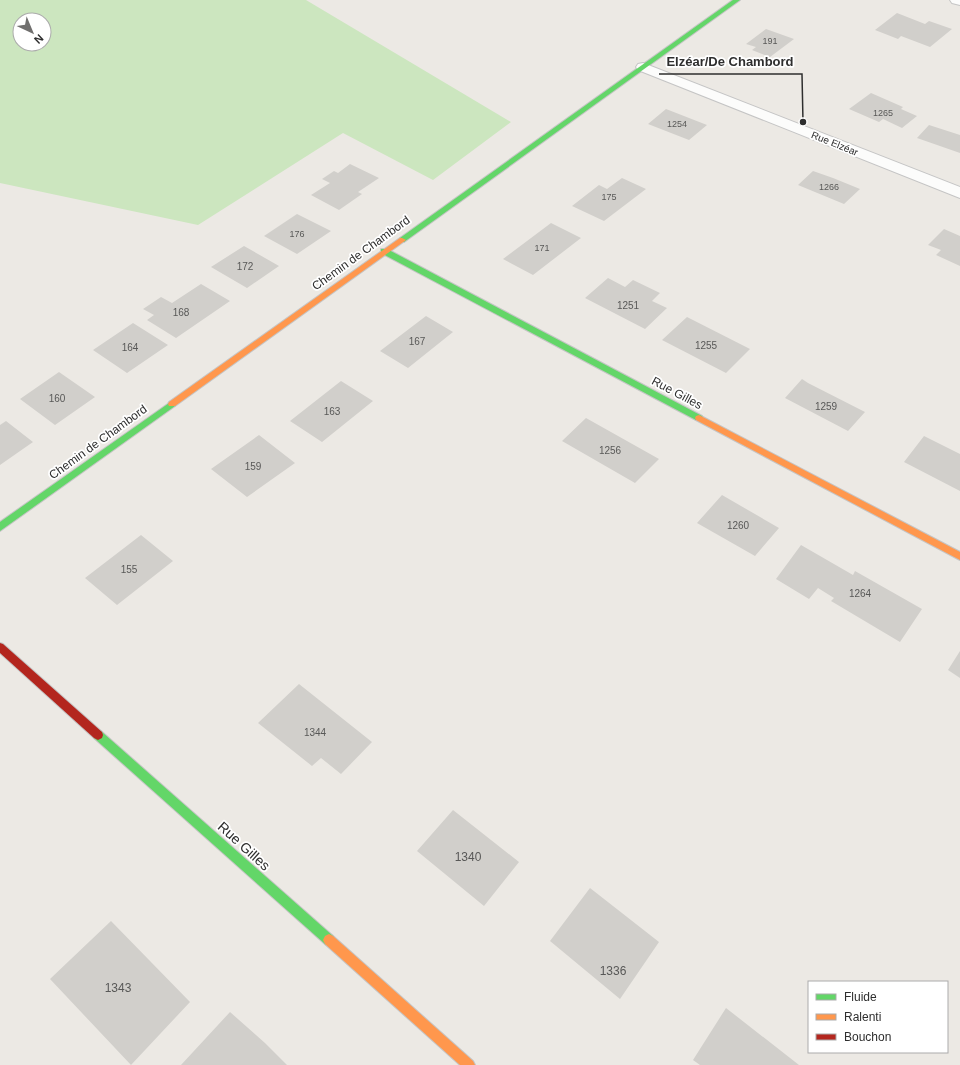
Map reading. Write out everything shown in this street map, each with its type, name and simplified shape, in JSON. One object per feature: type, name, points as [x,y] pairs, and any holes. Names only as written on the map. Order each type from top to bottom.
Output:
[{"type":"street","name":"Chemin de Chambord","points":[[0,527],[737,0]]},
{"type":"street","name":"Rue Elzéar","points":[[643,67],[960,193]]},
{"type":"street","name":"Rue Gilles","points":[[384,252],[960,556]]},
{"type":"street","name":"Rue Gilles","points":[[0,647],[469,1065]]},
{"type":"green space","points":[[0,0],[306,0],[511,122],[433,180],[343,133],[198,225],[0,183]]},
{"type":"building","points":[[897,13],[925,24],[929,21],[952,29],[930,47],[901,36],[898,39],[875,30]]},
{"type":"building","points":[[766,29],[794,39],[770,57],[752,50],[756,47],[746,44]]},
{"type":"building","points":[[871,93],[903,107],[901,109],[917,116],[902,128],[883,119],[879,122],[849,109]]},
{"type":"building","points":[[666,109],[707,125],[689,140],[648,124]]},
{"type":"building","points":[[929,125],[960,135],[960,153],[917,138]]},
{"type":"building","points":[[350,164],[379,178],[358,192],[362,194],[339,210],[311,195],[330,183],[322,179],[334,171],[338,173]]},
{"type":"building","points":[[813,171],[860,189],[844,204],[798,185]]},
{"type":"building","points":[[622,178],[646,189],[604,221],[572,206],[599,185],[607,189]]},
{"type":"building","points":[[297,214],[331,231],[297,254],[264,236]]},
{"type":"building","points":[[551,223],[581,238],[533,275],[503,259]]},
{"type":"building","points":[[944,229],[960,236],[960,266],[936,255],[941,250],[928,245]]},
{"type":"building","points":[[244,246],[279,266],[247,288],[211,267]]},
{"type":"building","points":[[608,278],[625,287],[633,280],[660,293],[652,301],[667,308],[645,329],[585,298]]},
{"type":"building","points":[[201,284],[230,301],[176,338],[147,320],[154,315],[143,309],[161,297],[172,303]]},
{"type":"building","points":[[426,316],[453,332],[408,368],[380,351]]},
{"type":"building","points":[[687,317],[750,349],[726,373],[662,340]]},
{"type":"building","points":[[133,323],[168,345],[127,373],[93,350]]},
{"type":"building","points":[[59,372],[95,397],[55,425],[20,399]]},
{"type":"building","points":[[802,379],[865,412],[848,431],[785,398]]},
{"type":"building","points":[[341,381],[373,401],[322,442],[290,421]]},
{"type":"building","points":[[586,418],[659,459],[635,483],[562,441]]},
{"type":"building","points":[[6,421],[33,442],[0,465],[0,425]]},
{"type":"building","points":[[259,435],[295,463],[247,497],[211,469]]},
{"type":"building","points":[[924,436],[960,454],[960,491],[904,462]]},
{"type":"building","points":[[722,495],[779,528],[755,556],[697,523]]},
{"type":"building","points":[[141,535],[173,561],[117,605],[85,578]]},
{"type":"building","points":[[801,545],[853,575],[855,571],[922,609],[900,642],[831,601],[834,598],[818,588],[809,599],[776,579]]},
{"type":"building","points":[[960,651],[960,678],[948,670]]},
{"type":"building","points":[[299,684],[372,742],[341,774],[321,758],[312,766],[258,723]]},
{"type":"building","points":[[453,810],[519,862],[484,906],[417,851]]},
{"type":"building","points":[[590,888],[659,942],[620,999],[550,941]]},
{"type":"building","points":[[111,921],[190,1002],[131,1065],[50,979]]},
{"type":"building","points":[[726,1008],[799,1065],[700,1065],[693,1060]]},
{"type":"building","points":[[230,1012],[265,1043],[287,1065],[181,1065]]},
{"type":"traffic: fast","points":[[402,240],[737,0]]},
{"type":"traffic: fast","points":[[384,251],[699,418]]},
{"type":"traffic: fast","points":[[0,527],[172,404]]},
{"type":"traffic: fast","points":[[98,735],[329,940]]},
{"type":"traffic: slow","points":[[172,404],[402,240]]},
{"type":"traffic: slow","points":[[699,418],[960,556]]},
{"type":"traffic: slow","points":[[329,940],[469,1065]]},
{"type":"traffic: jam","points":[[0,647],[98,735]]},
{"type":"place","name":"Elzéar/De Chambord","points":[[803,122]]}]
